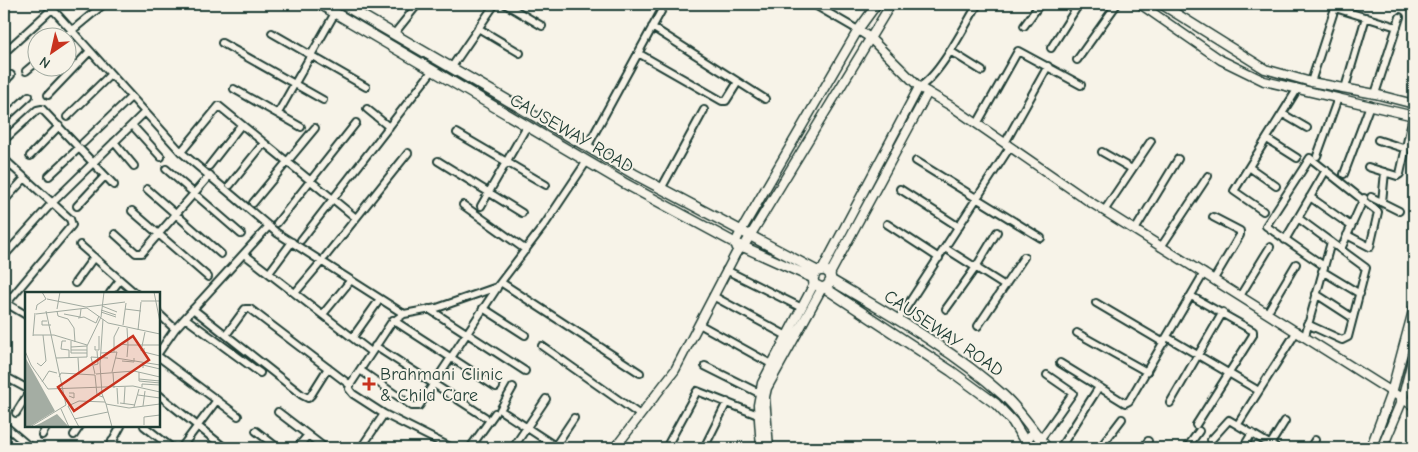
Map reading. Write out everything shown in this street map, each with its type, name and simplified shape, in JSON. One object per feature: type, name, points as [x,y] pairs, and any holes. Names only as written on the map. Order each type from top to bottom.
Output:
[{"type":"main road","name":"CAUSEWAY ROAD","points":[[320,4],[590,163],[739,246],[822,279],[996,404],[1014,422],[1025,447]]},
{"type":"main road","name":"CAUSEWAY ROAD","points":[[348,5],[578,142],[661,189],[745,233],[822,279],[898,320],[962,362],[1004,396],[1047,448]]},
{"type":"main road","points":[[572,152],[578,142]]},
{"type":"main road","points":[[590,163],[599,154]]},
{"type":"main road","points":[[1371,448],[1392,391],[1414,309]]},
{"type":"main road","points":[[1382,448],[1403,398],[1414,355]]},
{"type":"street","points":[[74,28],[104,4]]},
{"type":"street","points":[[394,34],[418,4]]},
{"type":"street","points":[[451,68],[495,4]]},
{"type":"street","points":[[504,4],[542,26]]},
{"type":"street","points":[[587,146],[665,4]]},
{"type":"street","points":[[813,4],[869,37],[919,87],[977,124],[1104,211],[1414,406]]},
{"type":"street","points":[[615,448],[675,370],[745,233],[858,30],[877,4]]},
{"type":"street","points":[[745,233],[891,4]]},
{"type":"street","points":[[769,448],[765,398],[767,388],[919,87],[928,83],[978,4]]},
{"type":"street","points":[[1024,26],[1040,4]]},
{"type":"street","points":[[1051,48],[1079,4]]},
{"type":"street","points":[[1077,60],[1117,4]]},
{"type":"street","points":[[1140,4],[1232,66],[1264,80],[1414,116],[1400,174],[1396,176],[1368,167]]},
{"type":"street","points":[[1161,4],[1265,69],[1311,82],[1375,94],[1414,104]]},
{"type":"street","points":[[7,50],[50,6],[69,28]]},
{"type":"street","points":[[1311,82],[1335,8],[1397,27]]},
{"type":"street","points":[[278,114],[335,13]]},
{"type":"street","points":[[1345,88],[1366,17]]},
{"type":"street","points":[[1375,94],[1400,17]]},
{"type":"street","points":[[652,27],[764,99]]},
{"type":"street","points":[[478,28],[520,53]]},
{"type":"street","points":[[272,33],[366,87]]},
{"type":"street","points":[[78,38],[181,152],[269,226],[292,242],[324,259],[350,280],[404,314]]},
{"type":"street","points":[[222,43],[323,100]]},
{"type":"street","points":[[48,95],[90,51]]},
{"type":"street","points":[[950,51],[982,71]]},
{"type":"street","points":[[977,124],[1018,51],[1081,85]]},
{"type":"street","points":[[638,53],[722,101],[726,100],[738,82]]},
{"type":"street","points":[[1232,66],[1237,53]]},
{"type":"street","points":[[898,320],[978,198],[1008,145],[1048,66]]},
{"type":"street","points":[[301,240],[432,70]]},
{"type":"street","points":[[66,116],[111,74]]},
{"type":"street","points":[[4,82],[12,75]]},
{"type":"street","points":[[761,448],[758,415],[759,393],[771,364],[802,308],[822,279],[928,92],[928,83]]},
{"type":"street","points":[[1263,211],[1234,191],[1298,88]]},
{"type":"street","points":[[234,89],[301,127]]},
{"type":"street","points":[[4,119],[29,96]]},
{"type":"street","points":[[49,176],[132,97]]},
{"type":"street","points":[[1317,156],[1338,98]]},
{"type":"street","points":[[1344,174],[1370,105]]},
{"type":"street","points":[[181,152],[217,107],[221,107],[356,218]]},
{"type":"street","points":[[4,150],[4,141],[40,108],[81,145],[114,185]]},
{"type":"street","points":[[367,109],[389,127]]},
{"type":"street","points":[[661,189],[704,110]]},
{"type":"street","points":[[4,256],[52,203],[145,112]]},
{"type":"street","points":[[1283,114],[1307,128]]},
{"type":"street","points":[[277,223],[356,123]]},
{"type":"street","points":[[132,125],[161,157]]},
{"type":"street","points":[[209,166],[242,125]]},
{"type":"street","points":[[30,156],[59,126]]},
{"type":"street","points":[[481,206],[527,126]]},
{"type":"street","points":[[253,203],[315,128]]},
{"type":"street","points":[[457,133],[546,185]]},
{"type":"street","points":[[1267,139],[1297,158]]},
{"type":"street","points":[[1378,140],[1406,149]]},
{"type":"street","points":[[1104,211],[1150,141]]},
{"type":"street","points":[[114,142],[134,166]]},
{"type":"street","points":[[230,185],[264,143]]},
{"type":"street","points":[[1102,152],[1132,170]]},
{"type":"street","points":[[296,293],[408,153]]},
{"type":"street","points":[[1347,235],[1368,247],[1373,244],[1378,212],[1367,198],[1310,158],[1267,223],[1267,229],[1360,294]]},
{"type":"street","points":[[4,159],[70,219],[72,225],[5,303],[25,314]]},
{"type":"street","points":[[1135,230],[1178,159]]},
{"type":"street","points":[[438,161],[522,213]]},
{"type":"street","points":[[916,161],[1040,238]]},
{"type":"street","points":[[360,370],[416,408],[483,308],[590,163]]},
{"type":"street","points":[[1249,167],[1276,186]]},
{"type":"street","points":[[166,168],[242,234]]},
{"type":"street","points":[[1285,240],[1326,170]]},
{"type":"street","points":[[1382,202],[1386,172]]},
{"type":"street","points":[[115,234],[140,254],[210,175]]},
{"type":"street","points":[[77,206],[106,176]]},
{"type":"street","points":[[1161,247],[1208,176]]},
{"type":"street","points":[[4,201],[25,178]]},
{"type":"street","points":[[147,189],[221,254]]},
{"type":"street","points":[[900,189],[959,227]]},
{"type":"street","points":[[1310,197],[1351,226]]},
{"type":"street","points":[[1367,198],[1382,202],[1399,211]]},
{"type":"street","points":[[1341,248],[1367,198]]},
{"type":"street","points":[[463,205],[526,250]]},
{"type":"street","points":[[132,211],[208,277]]},
{"type":"street","points":[[1213,217],[1240,231],[1240,235],[1214,279]]},
{"type":"street","points":[[1298,218],[1366,268],[1360,294],[1345,340],[1307,324]]},
{"type":"street","points":[[887,224],[939,258]]},
{"type":"street","points":[[160,351],[175,329],[269,226]]},
{"type":"street","points":[[946,309],[976,267],[997,232]]},
{"type":"street","points":[[269,273],[292,242]]},
{"type":"street","points":[[1305,336],[1331,242]]},
{"type":"street","points":[[80,245],[134,292]]},
{"type":"street","points":[[1240,296],[1270,246]]},
{"type":"street","points":[[945,248],[1006,286]]},
{"type":"street","points":[[244,254],[353,337],[435,382],[486,417]]},
{"type":"street","points":[[75,283],[94,257]]},
{"type":"street","points":[[978,326],[1024,257]]},
{"type":"street","points":[[1267,313],[1296,264]]},
{"type":"street","points":[[726,270],[802,308]]},
{"type":"street","points":[[1060,364],[1125,403],[1131,398],[1147,372],[1204,273]]},
{"type":"street","points":[[111,292],[120,280]]},
{"type":"street","points":[[323,314],[350,280]]},
{"type":"street","points":[[452,448],[384,414],[353,394],[349,389],[350,385],[394,320],[404,314],[429,309],[500,285]]},
{"type":"street","points":[[500,285],[640,373]]},
{"type":"street","points":[[1316,294],[1353,318]]},
{"type":"street","points":[[713,296],[787,336]]},
{"type":"street","points":[[1187,448],[1228,372],[1253,336],[1253,331],[1223,312],[1191,296]]},
{"type":"street","points":[[353,337],[380,299]]},
{"type":"street","points":[[1096,303],[1165,340],[1198,354],[1259,391]]},
{"type":"street","points":[[483,308],[525,335]]},
{"type":"street","points":[[193,309],[308,398],[328,368]]},
{"type":"street","points":[[226,335],[245,309],[250,309],[350,385]]},
{"type":"street","points":[[429,309],[524,371]]},
{"type":"street","points":[[1170,403],[1223,312]]},
{"type":"street","points":[[160,315],[175,329]]},
{"type":"street","points":[[185,318],[260,373]]},
{"type":"street","points":[[394,320],[496,387]]},
{"type":"street","points":[[699,324],[771,364]]},
{"type":"street","points":[[1238,424],[1297,331]]},
{"type":"street","points":[[1077,333],[1147,372]]},
{"type":"street","points":[[542,346],[640,415]]},
{"type":"street","points":[[160,358],[238,416]]},
{"type":"street","points":[[705,366],[759,393]]},
{"type":"street","points":[[4,376],[25,387]]},
{"type":"street","points":[[1040,440],[1073,393],[1047,376]]},
{"type":"street","points":[[513,387],[500,410],[556,448],[574,418]]},
{"type":"street","points":[[1060,448],[1099,387]]},
{"type":"street","points":[[666,448],[697,391],[758,415]]},
{"type":"street","points":[[160,396],[225,448]]},
{"type":"street","points":[[16,413],[25,399]]},
{"type":"street","points":[[513,448],[546,399]]},
{"type":"street","points":[[181,448],[217,400]]},
{"type":"street","points":[[704,448],[727,402]]},
{"type":"street","points":[[278,412],[325,448]]},
{"type":"street","points":[[361,448],[384,414]]},
{"type":"street","points":[[470,448],[495,414]]},
{"type":"street","points":[[1100,448],[1122,419]]},
{"type":"street","points":[[1211,440],[1226,421],[1232,420],[1273,446],[1285,421]]},
{"type":"street","points":[[42,435],[46,427]]},
{"type":"street","points":[[74,435],[79,427]]},
{"type":"street","points":[[108,448],[120,427]]},
{"type":"street","points":[[145,427],[172,448]]},
{"type":"street","points":[[5,430],[31,448]]},
{"type":"street","points":[[256,431],[278,448]]},
{"type":"street","points":[[1025,447],[1033,431]]},
{"type":"street","points":[[1243,448],[1252,433]]},
{"type":"street","points":[[297,448],[308,435]]},
{"type":"street","points":[[1310,448],[1314,440]]},
{"type":"street","points":[[18,448],[22,441]]},
{"type":"street","points":[[112,441],[121,448]]},
{"type":"street","points":[[1143,448],[1148,441]]},
{"type":"place","name":"Brahmani Clinic & Child Care","points":[[369,384]]}]
